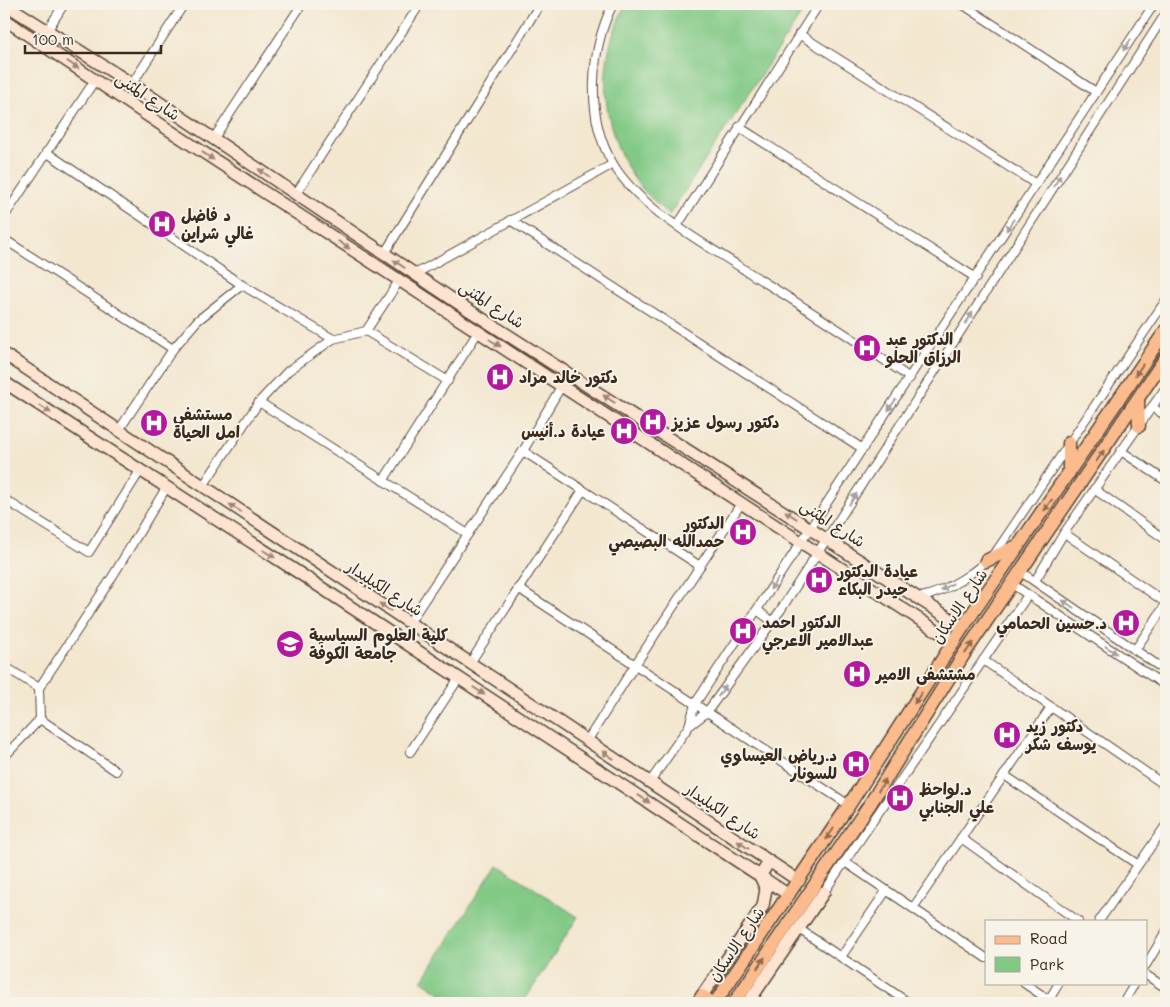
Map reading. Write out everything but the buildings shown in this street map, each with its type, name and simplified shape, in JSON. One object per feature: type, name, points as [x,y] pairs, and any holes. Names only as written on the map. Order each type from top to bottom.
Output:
[{"type":"main road","name":"شارع المثنى","points":[[5,4],[214,138],[295,195],[458,303],[811,528],[963,628]]},
{"type":"main road","name":"شارع المثنى","points":[[5,23],[954,642]]},
{"type":"main road","points":[[152,119],[161,114],[160,103]]},
{"type":"main road","points":[[172,132],[169,124],[170,120],[177,116],[181,117]]},
{"type":"main road","points":[[435,304],[443,301],[442,292]]},
{"type":"main road","points":[[452,315],[450,306],[458,303]]},
{"type":"main road","name":"شارع الاسكان","points":[[707,1002],[790,895],[963,628],[1166,330]]},
{"type":"main road","name":"شارع الكيليدار","points":[[4,354],[799,881]]},
{"type":"main road","name":"شارع الاسكان","points":[[734,1003],[819,889],[875,808],[964,654],[1166,357]]},
{"type":"main road","name":"شارع الكيليدار","points":[[4,382],[193,506],[296,570],[790,895]]},
{"type":"main road","points":[[1138,400],[1139,426]]},
{"type":"main road","points":[[1069,443],[1069,474]]},
{"type":"main road","points":[[193,506],[207,507],[253,538],[262,536],[262,527],[259,524]]},
{"type":"main road","points":[[986,561],[1019,545]]},
{"type":"main road","points":[[296,570],[291,563],[292,558],[300,553],[305,554]]},
{"type":"main road","points":[[707,1002],[763,906],[766,889],[760,876],[769,862]]},
{"type":"main road","points":[[748,1003],[799,929],[819,889]]},
{"type":"street","points":[[47,31],[64,4]]},
{"type":"street","points":[[132,84],[184,4]]},
{"type":"street","points":[[214,138],[302,4]]},
{"type":"street","points":[[295,195],[420,4]]},
{"type":"street","points":[[384,254],[540,4]]},
{"type":"street","points":[[614,4],[598,44],[596,78],[596,104],[601,133],[613,164],[639,194],[677,226],[867,348],[910,378]]},
{"type":"street","points":[[677,226],[738,127],[819,4]]},
{"type":"street","points":[[962,4],[1096,92]]},
{"type":"street","points":[[689,726],[695,704],[1152,7],[1141,4]]},
{"type":"street","points":[[650,782],[689,726],[708,712],[819,553],[1069,160],[1166,13]]},
{"type":"street","points":[[799,34],[1036,184]]},
{"type":"street","points":[[4,217],[94,80]]},
{"type":"street","points":[[738,127],[976,278]]},
{"type":"street","points":[[46,152],[242,285],[333,339]]},
{"type":"street","points":[[1056,152],[1069,160]]},
{"type":"street","points":[[415,274],[613,164]]},
{"type":"street","points":[[510,220],[862,449]]},
{"type":"street","points":[[4,239],[172,349]]},
{"type":"street","points":[[366,332],[399,281]]},
{"type":"street","points":[[119,430],[172,349],[197,322],[242,285]]},
{"type":"street","points":[[918,598],[941,591],[986,561],[998,549],[1166,300]]},
{"type":"street","points":[[203,486],[259,402],[288,371],[333,339],[366,332],[448,381]]},
{"type":"street","points":[[383,481],[478,332]]},
{"type":"street","points":[[409,623],[523,451],[562,385]]},
{"type":"street","points":[[1035,582],[1064,532],[1166,387]]},
{"type":"street","points":[[259,402],[468,534]]},
{"type":"street","points":[[1152,407],[1166,416]]},
{"type":"street","points":[[523,451],[700,566]]},
{"type":"street","points":[[1121,451],[1166,482]]},
{"type":"street","points":[[4,499],[89,552],[140,471]]},
{"type":"street","points":[[4,757],[40,719],[39,688],[111,579],[166,488]]},
{"type":"street","points":[[1094,489],[1166,540]]},
{"type":"street","points":[[470,663],[583,490]]},
{"type":"street","points":[[587,741],[635,664],[742,502]]},
{"type":"street","points":[[1064,532],[1166,603],[1135,650]]},
{"type":"street","points":[[1021,572],[1166,671]]},
{"type":"street","points":[[1012,584],[1166,686]]},
{"type":"street","points":[[518,588],[849,805]]},
{"type":"street","points":[[819,889],[844,862],[875,808],[1028,595]]},
{"type":"street","points":[[757,610],[772,621]]},
{"type":"street","points":[[982,660],[1166,786]]},
{"type":"street","points":[[4,666],[39,688]]},
{"type":"street","points":[[410,752],[459,678]]},
{"type":"street","points":[[913,908],[1051,707]]},
{"type":"street","points":[[40,719],[116,771]]},
{"type":"street","points":[[1004,776],[1137,864]]},
{"type":"street","points":[[1100,920],[1166,825]]},
{"type":"street","points":[[961,838],[1077,920]]},
{"type":"street","points":[[844,862],[985,957]]},
{"type":"street","points":[[841,957],[886,891]]},
{"type":"street","points":[[799,929],[909,1003]]},
{"type":"street","points":[[1148,962],[1166,932]]},
{"type":"street","points":[[1148,976],[1166,988]]},
{"type":"street","points":[[1025,984],[1048,1002],[1058,984]]},
{"type":"street","points":[[1123,1003],[1134,984]]},
{"type":"green space","points":[[626,4],[808,4],[669,215],[643,190],[630,172],[612,131],[607,110],[606,67],[610,46]]},
{"type":"green space","points":[[497,864],[578,917],[523,1003],[456,1003],[422,981]]},
{"type":"place","name":"د فاضل غالي شراين","points":[[162,224]]},
{"type":"place","name":"الدكتور عبد الرزاق الحلو","points":[[867,348]]},
{"type":"place","name":"دكتور خالد مراد","points":[[500,377]]},
{"type":"place","name":"دكتور رسول عزيز","points":[[653,422]]},
{"type":"place","name":"مستشفى امل الحياة","points":[[154,423]]},
{"type":"place","name":"عيادة د.أنيس","points":[[624,431]]},
{"type":"place","name":"الدكتور حمدالله البصيصي","points":[[743,532]]},
{"type":"place","name":"عيادة الدكتور حيدر البكاء","points":[[819,580]]},
{"type":"place","name":"د.حسين الحمامي","points":[[1126,623]]},
{"type":"place","name":"الدكتور احمد عبدالامير الاعرجي","points":[[743,631]]},
{"type":"place","name":"كلية العلوم السياسية جامعة الكوفة","points":[[290,644]]},
{"type":"place","name":"مشتشفى الامير","points":[[857,674]]},
{"type":"place","name":"دكتور زيد يوسف شكر","points":[[1007,735]]},
{"type":"place","name":"د.رياض العيساوي للسونار","points":[[856,764]]},
{"type":"place","name":"د.لواحظ علي الجنابي","points":[[900,798]]}]
